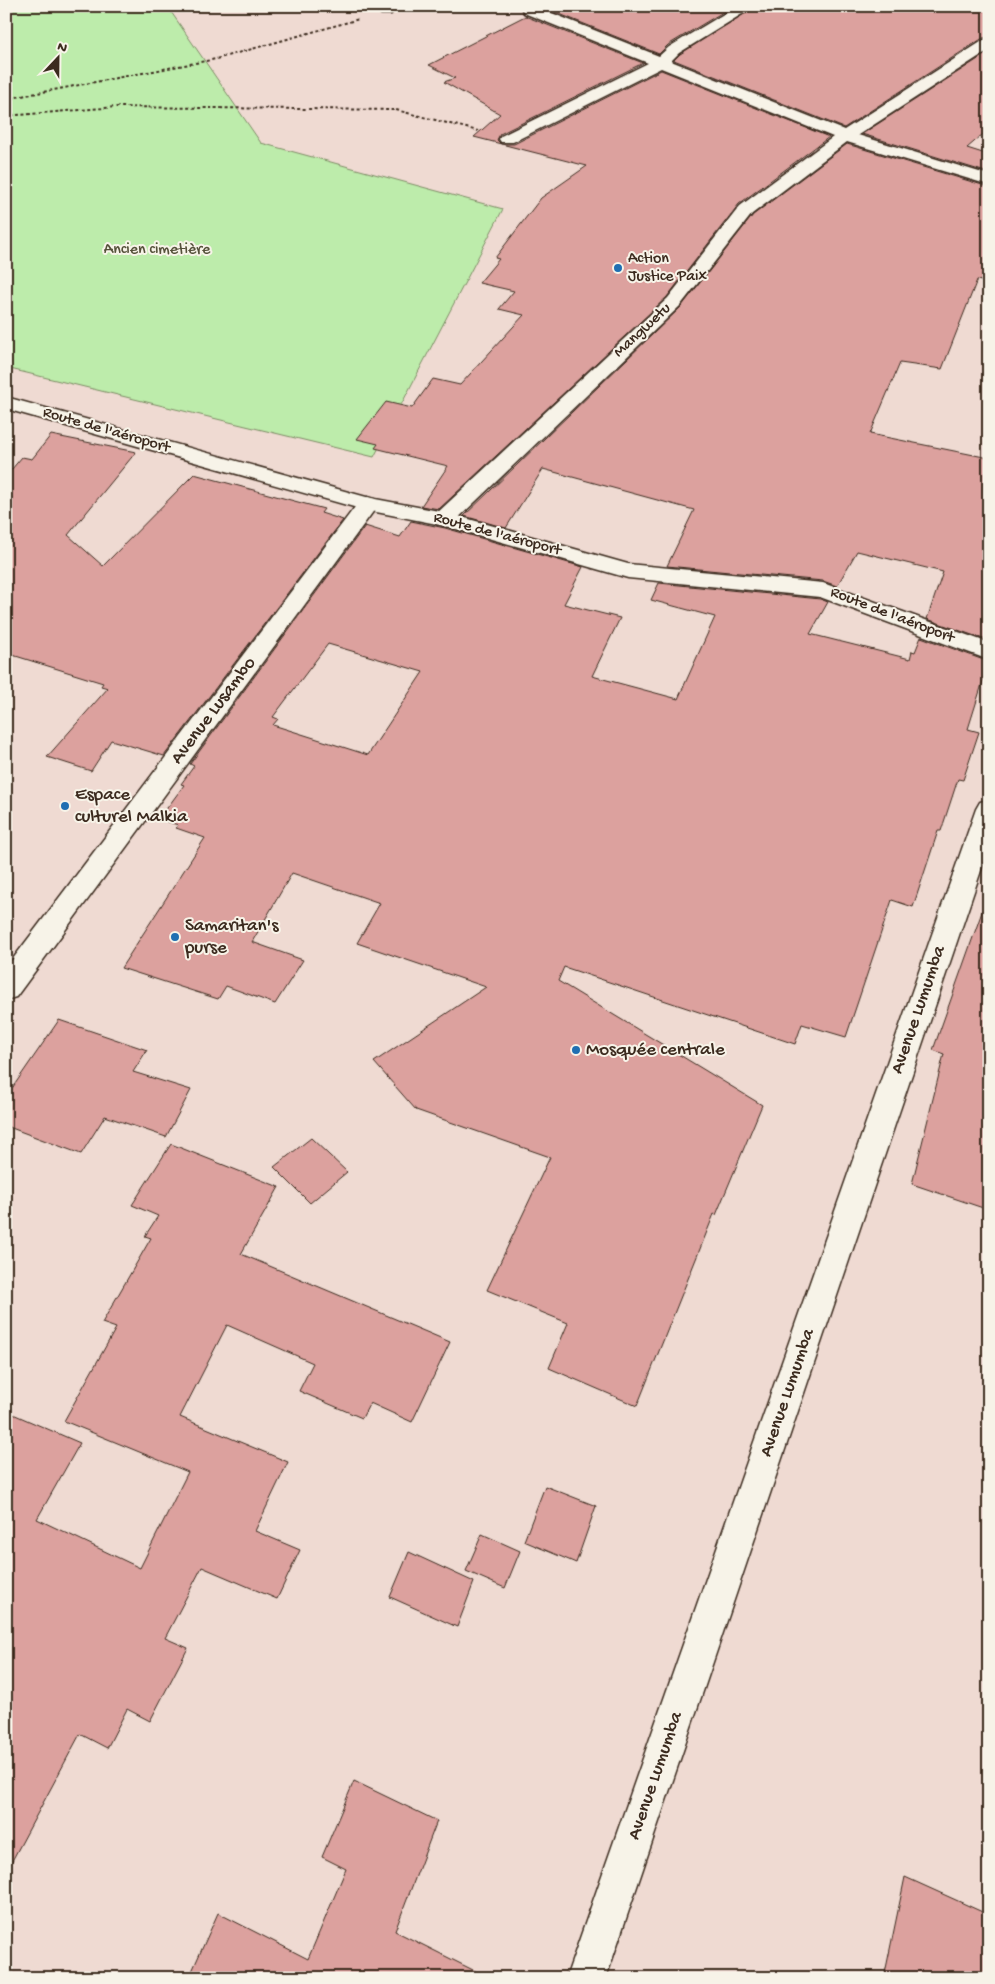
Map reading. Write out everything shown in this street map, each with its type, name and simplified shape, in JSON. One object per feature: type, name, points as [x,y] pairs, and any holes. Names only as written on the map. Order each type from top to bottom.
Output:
[{"type":"street","points":[[527,6],[529,10],[845,136],[989,180]]},
{"type":"street","points":[[506,139],[662,62],[674,50],[748,6]]},
{"type":"street","name":"Mangwetu","points":[[444,518],[674,302],[746,210],[845,136],[989,43]]},
{"type":"street","name":"Route de l'aéroport","points":[[6,403],[368,504],[444,518],[628,571],[823,590],[989,652]]},
{"type":"street","name":"Avenue Lusambo","points":[[6,989],[368,504]]},
{"type":"street","name":"Avenue Lumumba","points":[[586,1978],[989,809]]},
{"type":"path","points":[[6,100],[216,59],[387,9]]},
{"type":"path","points":[[6,116],[116,107],[396,110],[506,139]]},
{"type":"green space","name":"Ancien cimetière","points":[[6,6],[167,6],[261,143],[503,209],[374,457],[6,368]]},
{"type":"building","points":[[733,6],[668,45],[659,54],[542,7]]},
{"type":"building","points":[[757,6],[989,6],[989,37],[983,38],[844,128],[674,60],[680,54]]},
{"type":"building","points":[[525,16],[643,63],[500,134],[497,140],[501,144],[474,137],[500,114],[444,82],[455,78],[429,65]]},
{"type":"building","points":[[989,52],[989,129],[967,148],[989,155],[989,173],[862,134]]},
{"type":"building","points":[[661,70],[829,137],[739,204],[667,297],[439,509],[421,506],[448,466],[375,448],[378,444],[357,439],[386,402],[412,408],[433,379],[460,385],[524,315],[499,309],[514,291],[479,283],[499,259],[495,258],[541,198],[587,166],[501,144],[514,144]]},
{"type":"building","points":[[847,144],[989,187],[989,283],[977,280],[942,369],[900,363],[870,434],[989,458],[989,641],[927,619],[943,572],[857,551],[837,586],[823,581],[667,566],[694,510],[543,469],[506,528],[464,516],[681,307],[753,215]]},
{"type":"building","points":[[51,435],[136,452],[68,535],[103,566],[194,474],[324,509],[321,513],[343,520],[164,756],[111,740],[91,771],[47,757],[108,688],[101,686],[103,683],[6,653],[6,476],[22,457],[32,459]]},
{"type":"building","points":[[411,521],[445,528],[583,567],[564,604],[620,618],[592,676],[678,699],[715,617],[651,600],[659,583],[820,599],[828,602],[810,634],[910,659],[912,651],[915,652],[921,637],[989,662],[968,729],[979,732],[963,780],[958,779],[941,831],[938,831],[913,907],[892,900],[846,1037],[802,1024],[795,1044],[564,967],[558,981],[762,1105],[716,1215],[714,1214],[637,1406],[549,1368],[568,1323],[487,1290],[550,1157],[416,1110],[374,1062],[486,987],[357,943],[380,903],[292,873],[252,942],[303,960],[275,1004],[226,986],[218,999],[121,968],[205,838],[176,828],[178,825],[159,819],[184,785],[181,784],[194,766],[190,764],[365,526],[400,537]],"holes":[[[328,644],[423,672],[368,755],[273,725],[278,719],[273,717]]]},
{"type":"building","points":[[983,909],[989,910],[989,1210],[912,1184],[944,1054],[933,1050]]},
{"type":"building","points":[[59,1020],[147,1050],[133,1072],[191,1090],[166,1137],[105,1116],[81,1154],[6,1126],[6,1097]]},
{"type":"building","points":[[311,1138],[347,1172],[310,1203],[274,1167]]},
{"type":"building","points":[[171,1144],[279,1187],[241,1254],[450,1342],[412,1422],[370,1403],[362,1418],[299,1391],[313,1363],[227,1325],[180,1417],[288,1462],[255,1531],[300,1550],[277,1599],[202,1567],[165,1638],[188,1648],[150,1721],[127,1709],[107,1748],[80,1734],[6,1872],[6,1411],[80,1443],[37,1519],[140,1568],[188,1472],[64,1421],[116,1328],[102,1323],[151,1238],[145,1236],[158,1216],[132,1205]]},
{"type":"building","points":[[545,1486],[596,1506],[576,1563],[524,1541]]},
{"type":"building","points":[[482,1534],[520,1551],[505,1588],[466,1571]]},
{"type":"building","points":[[409,1552],[474,1582],[457,1627],[390,1597]]},
{"type":"building","points":[[354,1781],[437,1821],[395,1931],[489,1978],[189,1978],[218,1913],[308,1959],[346,1869],[322,1857]]},
{"type":"building","points":[[905,1877],[989,1915],[989,1978],[884,1978]]},
{"type":"place","name":"Action Justice Paix","points":[[618,268]]},
{"type":"place","name":"Espace culturel Malkia","points":[[65,806]]},
{"type":"place","name":"Samaritan's purse","points":[[175,937]]},
{"type":"place","name":"Mosquée centrale","points":[[576,1050]]}]
